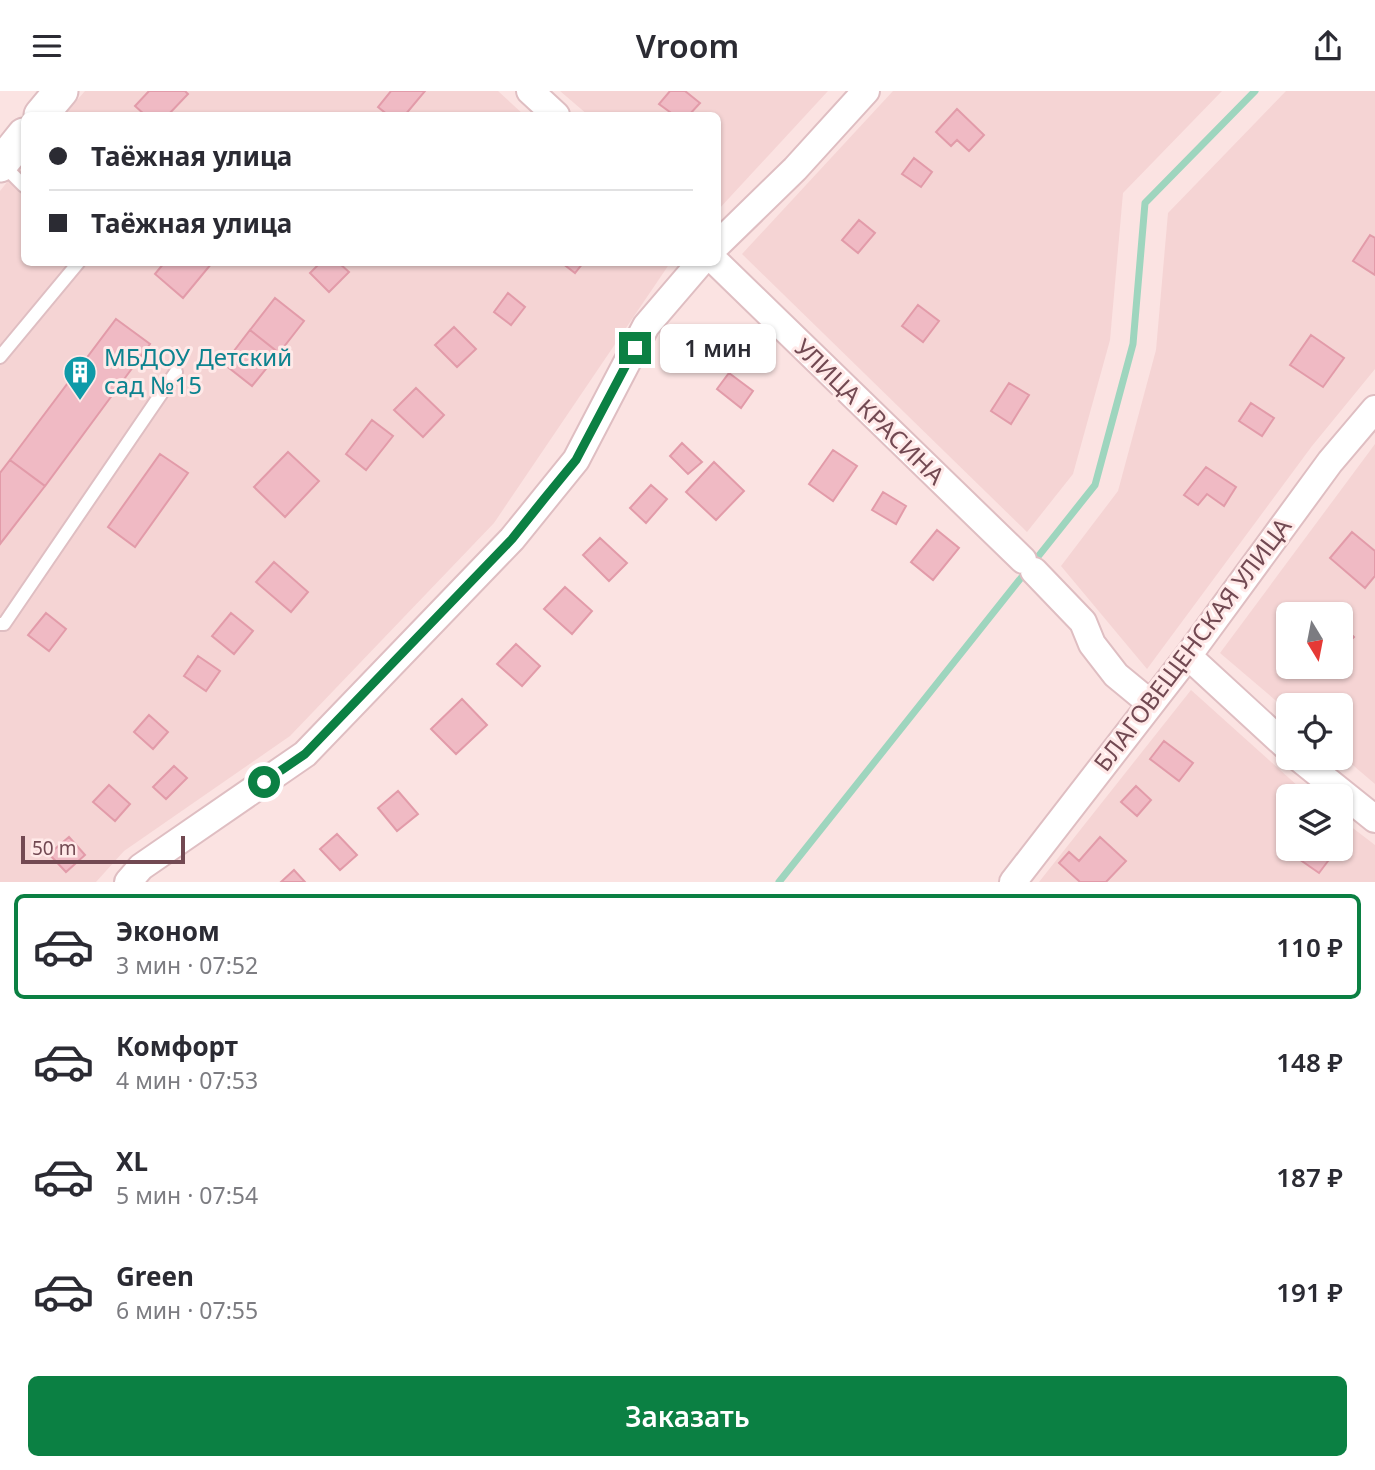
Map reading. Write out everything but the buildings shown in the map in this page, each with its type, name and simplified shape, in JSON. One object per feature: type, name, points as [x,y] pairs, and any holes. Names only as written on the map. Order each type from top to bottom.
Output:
[{"type":"street","points":[[44,112],[61,91]]},
{"type":"street","points":[[530,91],[553,112]]},
{"type":"street","points":[[721,241],[795,169],[866,91]]},
{"type":"street","points":[[0,164],[21,139]]},
{"type":"street","points":[[128,882],[141,867],[305,754],[512,539],[576,460],[646,326],[697,266]]},
{"type":"street","name":"УЛИЦА КРАСИНА","points":[[720,266],[1028,566],[1083,622],[1092,644],[1116,675],[1150,703]]},
{"type":"street","name":"БЛАГОВЕЩЕНСКАЯ УЛИЦА","points":[[1013,882],[1188,656],[1330,462],[1375,409]]},
{"type":"street","points":[[1188,656],[1276,737]]},
{"type":"street","points":[[1314,770],[1375,819]]},
{"type":"lane","points":[[0,164],[21,183]]},
{"type":"lane","points":[[0,357],[76,266]]},
{"type":"lane","points":[[0,624],[4,624],[176,372]]},
{"type":"shaded area","points":[[85,91],[498,91],[521,112],[67,112]]},
{"type":"shaded area","points":[[560,91],[828,91],[721,207],[721,112],[584,112]]},
{"type":"shaded area","points":[[893,91],[1222,91],[1123,193],[1110,340],[1073,474],[1027,532],[742,254]]},
{"type":"shaded area","points":[[1286,91],[1375,91],[1375,369],[1312,446],[1147,669],[1061,566],[1118,491],[1156,350],[1168,213]]},
{"type":"shaded area","points":[[21,165],[21,266],[668,266],[494,523],[290,736],[124,851],[96,882],[0,882],[0,191]]},
{"type":"shaded area","points":[[1375,444],[1375,784],[1353,765],[1353,693],[1276,693],[1276,701],[1220,653]]},
{"type":"shaded area","points":[[1191,690],[1276,766],[1276,770],[1280,770],[1296,784],[1276,784],[1276,861],[1353,861],[1353,828],[1375,845],[1375,882],[1039,882]]},
{"type":"waterway","points":[[779,882],[1095,485],[1133,344],[1145,203],[1255,91]]},
{"type":"place","name":"МБДОУ Детский сад №15","points":[[80,402]]},
{"type":"route","points":[[264,782],[305,754],[512,539],[576,460],[635,348]]}]
